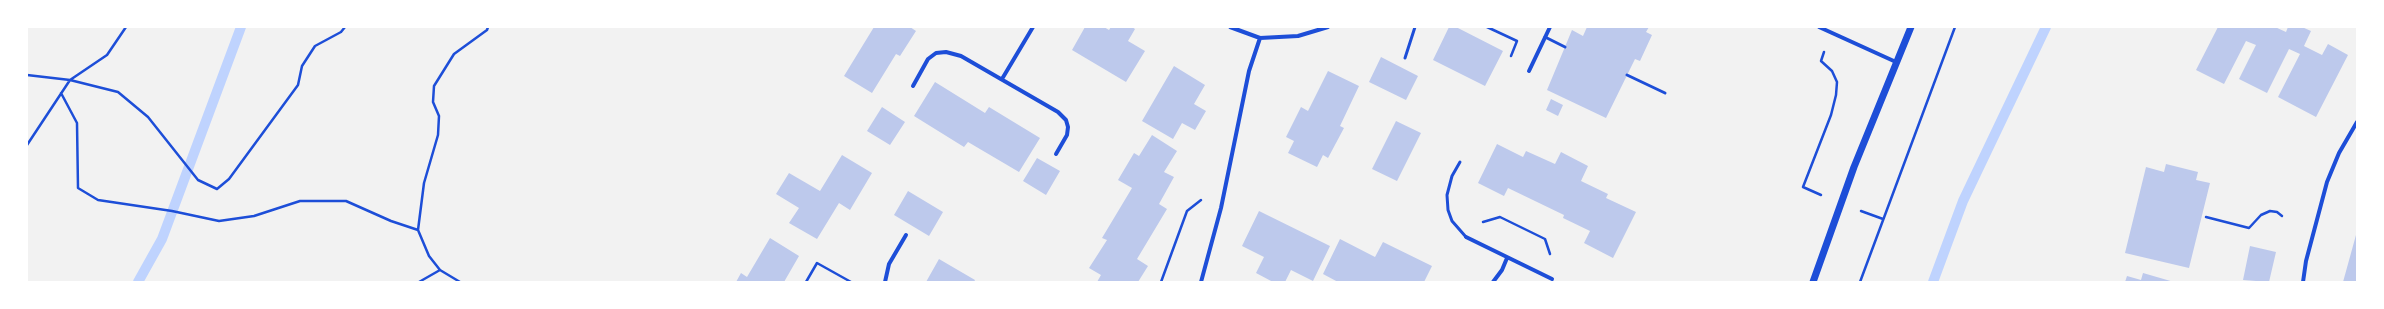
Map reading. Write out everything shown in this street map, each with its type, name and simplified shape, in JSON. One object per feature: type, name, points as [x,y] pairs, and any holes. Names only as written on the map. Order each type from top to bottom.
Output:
[{"type":"street","points":[[1002,79],[1033,27]]},
{"type":"street","points":[[1230,27],[1260,38],[1298,36],[1328,27]]},
{"type":"street","points":[[1528,71],[1550,27]]},
{"type":"street","points":[[1820,27],[1896,62]]},
{"type":"street","points":[[1813,282],[1896,62],[1911,27]]},
{"type":"street","points":[[1201,282],[1226,181],[1249,71],[1260,38]]},
{"type":"street","points":[[913,86],[928,59],[936,53],[946,52],[961,56],[1058,112],[1066,120],[1068,127],[1067,135],[1056,154]]},
{"type":"street","points":[[2303,282],[2306,262],[2327,182],[2339,154],[2357,122]]},
{"type":"street","points":[[885,282],[889,264],[906,235]]},
{"type":"street","points":[[1466,237],[1552,279]]},
{"type":"street","points":[[1493,282],[1502,270],[1507,258]]},
{"type":"lane","points":[[1405,58],[1415,27]]},
{"type":"lane","points":[[1545,37],[1565,47]]},
{"type":"lane","points":[[1627,75],[1665,93]]},
{"type":"lane","points":[[1460,162],[1452,176],[1447,195],[1448,210],[1457,229],[1466,237]]},
{"type":"path","points":[[27,145],[70,80],[107,55],[126,27]]},
{"type":"path","points":[[27,75],[70,80],[118,92],[148,117],[198,180],[217,189],[229,179],[298,85],[302,66],[315,46],[342,32],[345,27]]},
{"type":"path","points":[[460,282],[440,270],[429,256],[418,230],[424,183],[438,135],[439,116],[433,102],[434,86],[454,54],[487,30],[488,27]]},
{"type":"path","points":[[1487,27],[1517,41],[1508,62],[1528,71]]},
{"type":"path","points":[[1860,282],[1955,27]]},
{"type":"path","points":[[1830,31],[1821,61],[1832,71],[1837,82],[1836,95],[1831,115],[1803,187],[1883,219]]},
{"type":"path","points":[[61,93],[77,123],[78,188],[98,200],[172,211],[219,221],[254,216],[300,201],[346,201],[391,221],[418,230]]},
{"type":"path","points":[[1161,282],[1187,211],[1226,181]]},
{"type":"path","points":[[2206,217],[2249,228],[2261,215],[2270,211],[2277,212],[2282,216]]},
{"type":"path","points":[[1457,229],[1500,217],[1545,239],[1555,272],[1552,279]]},
{"type":"path","points":[[806,282],[817,263],[851,282]]},
{"type":"path","points":[[419,282],[440,270]]},
{"type":"building","points":[[874,27],[910,27],[916,31],[900,56],[896,54],[872,93],[844,76]]},
{"type":"building","points":[[1085,27],[1104,27],[1109,30],[1111,27],[1132,27],[1135,29],[1128,41],[1145,51],[1126,82],[1072,50]]},
{"type":"building","points":[[1449,27],[1456,27],[1503,51],[1485,86],[1433,60]]},
{"type":"building","points":[[1587,27],[1649,27],[1646,32],[1652,35],[1640,61],[1635,59],[1606,118],[1547,90],[1572,30],[1583,36]]},
{"type":"building","points":[[2218,27],[2275,27],[2286,32],[2288,27],[2302,27],[2311,31],[2304,46],[2322,55],[2328,44],[2348,55],[2316,117],[2278,97],[2300,54],[2289,49],[2267,93],[2239,79],[2256,45],[2246,41],[2224,84],[2196,70]]},
{"type":"building","points":[[1381,57],[1418,76],[1406,100],[1369,82]]},
{"type":"building","points":[[1174,66],[1205,85],[1194,104],[1206,111],[1195,130],[1182,123],[1173,139],[1142,121]]},
{"type":"building","points":[[1328,71],[1359,86],[1340,126],[1344,128],[1328,158],[1323,155],[1317,167],[1288,153],[1294,141],[1286,137],[1301,107],[1308,111]]},
{"type":"building","points":[[935,82],[985,113],[989,107],[1040,138],[1019,172],[968,142],[964,147],[914,116]]},
{"type":"building","points":[[1551,99],[1563,105],[1558,116],[1546,110]]},
{"type":"building","points":[[882,107],[905,122],[890,145],[867,131]]},
{"type":"building","points":[[1396,121],[1421,133],[1397,181],[1372,169]]},
{"type":"building","points":[[1152,135],[1177,151],[1164,172],[1174,177],[1159,204],[1167,209],[1137,259],[1148,266],[1138,282],[1097,282],[1101,275],[1089,268],[1107,240],[1102,238],[1132,188],[1118,180],[1134,153],[1139,156]]},
{"type":"building","points":[[1497,144],[1523,157],[1526,151],[1555,164],[1561,152],[1588,166],[1581,181],[1608,194],[1606,198],[1636,212],[1613,258],[1584,243],[1590,231],[1563,218],[1564,215],[1508,188],[1504,196],[1478,183]]},
{"type":"building","points":[[842,155],[872,173],[850,210],[839,203],[817,239],[789,223],[799,208],[776,194],[789,173],[820,191]]},
{"type":"building","points":[[1037,158],[1060,171],[1046,195],[1023,181]]},
{"type":"building","points":[[2166,164],[2198,172],[2196,180],[2210,183],[2189,268],[2125,253],[2146,167],[2164,172]]},
{"type":"building","points":[[908,191],[943,212],[929,236],[894,215]]},
{"type":"building","points":[[1259,211],[1330,246],[1313,281],[1291,270],[1285,282],[1273,282],[1256,273],[1264,257],[1242,246]]},
{"type":"building","points":[[2356,235],[2357,282],[2343,282]]},
{"type":"building","points":[[770,238],[799,256],[784,282],[736,282],[741,273],[747,277]]},
{"type":"building","points":[[1340,239],[1375,257],[1383,242],[1432,266],[1424,282],[1338,282],[1323,274]]},
{"type":"building","points":[[2250,246],[2276,252],[2269,282],[2243,280]]},
{"type":"building","points":[[939,259],[975,280],[974,282],[926,282]]},
{"type":"building","points":[[2143,273],[2174,282],[2125,282],[2127,276],[2141,280]]},
{"type":"waterway","points":[[138,282],[162,239],[241,27]]},
{"type":"waterway","points":[[1933,282],[1963,201],[2046,27]]}]
